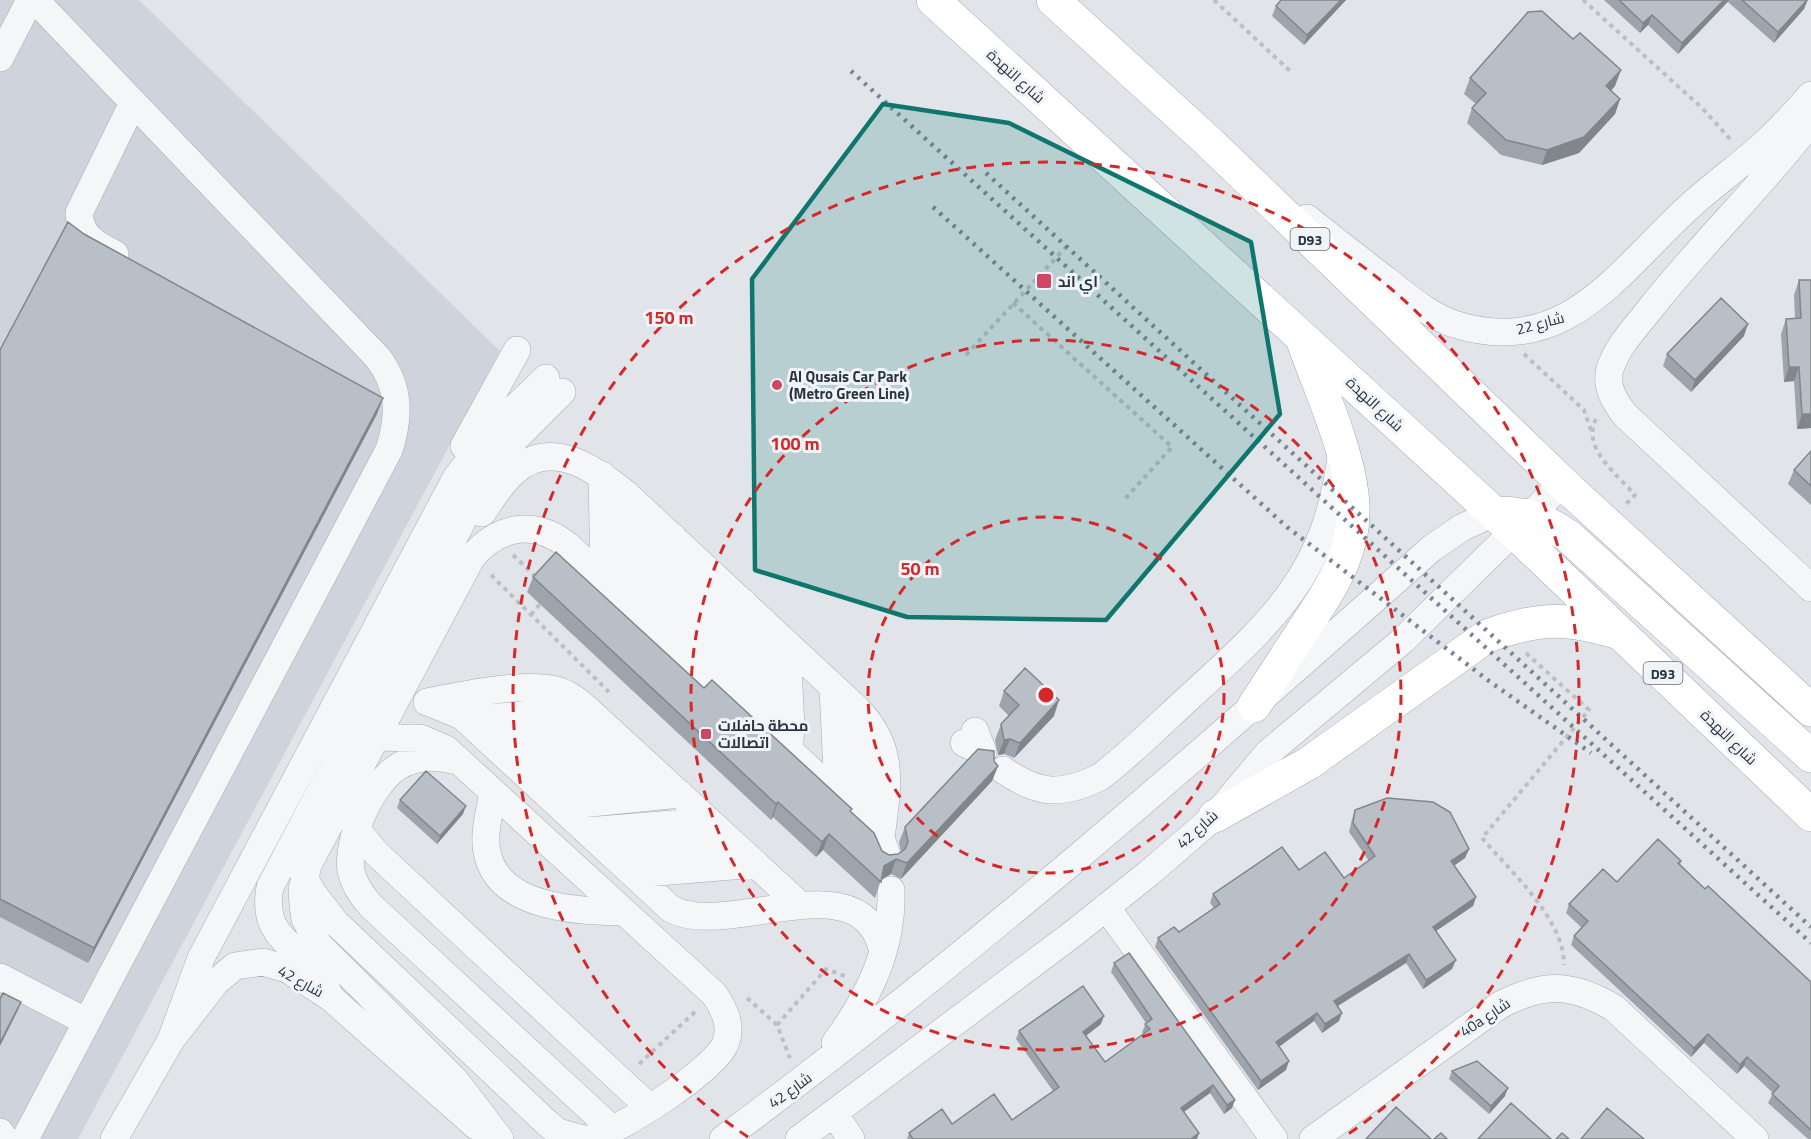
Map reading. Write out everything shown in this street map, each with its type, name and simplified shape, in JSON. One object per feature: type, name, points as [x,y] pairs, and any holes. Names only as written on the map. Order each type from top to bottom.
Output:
[{"type":"main road","name":"شارع النهدة","points":[[933,0],[1302,337],[1512,520],[1623,635],[1811,815]]},
{"type":"main road","name":"D93","points":[[1053,0],[1209,142],[1563,483],[1811,710]]},
{"type":"main road","points":[[1254,706],[1333,587],[1346,557],[1353,521],[1352,494],[1341,452],[1302,337]]},
{"type":"main road","points":[[1512,520],[1550,524],[1583,549],[1811,756]]},
{"type":"main road","points":[[1215,816],[1285,778],[1487,636],[1519,624],[1553,620],[1587,623],[1623,635]]},
{"type":"street","points":[[0,58],[30,0]]},
{"type":"street","points":[[25,1139],[388,450],[395,432],[397,407],[388,372],[378,358],[35,0]]},
{"type":"street","name":"شارع 22","points":[[1209,142],[1427,312],[1454,324],[1509,332],[1551,323],[1569,316],[1594,300],[1688,207],[1765,144],[1811,95]]},
{"type":"street","points":[[133,104],[79,213],[80,226],[86,236],[136,265]]},
{"type":"street","points":[[1811,122],[1762,183],[1671,283],[1629,336],[1610,371],[1609,385],[1618,406],[1811,588]]},
{"type":"street","points":[[445,498],[464,445],[517,350]]},
{"type":"street","points":[[171,1040],[201,958],[445,498],[482,442],[554,385],[495,463],[270,887],[268,916],[275,931],[314,969],[331,998]]},
{"type":"street","points":[[366,390],[397,407]]},
{"type":"street","points":[[981,749],[1022,783],[1041,790],[1061,792],[1080,787],[1100,777],[1257,635],[1298,584],[1319,547],[1330,516],[1341,452]]},
{"type":"street","points":[[438,571],[513,472],[530,460],[566,457],[602,475],[626,494],[788,644],[857,709],[883,743],[886,758],[884,847],[862,818],[838,795],[567,545],[548,532],[526,528],[493,536],[472,557],[312,855],[304,876],[303,905],[305,919],[318,944],[455,1080],[500,1139]]},
{"type":"street","points":[[602,475],[604,579]]},
{"type":"street","name":"شارع 42","points":[[799,1139],[1106,907],[1215,816],[1268,753],[1402,641],[1512,520],[1563,483]]},
{"type":"street","points":[[626,494],[639,611]]},
{"type":"street","points":[[639,611],[653,601],[652,518]]},
{"type":"street","name":"شارع 42","points":[[723,1139],[809,1076],[1022,906],[1254,706],[1432,548],[1463,527],[1512,520]]},
{"type":"street","points":[[673,537],[677,646]]},
{"type":"street","points":[[696,559],[700,668]]},
{"type":"street","points":[[718,580],[723,689]]},
{"type":"street","points":[[742,602],[747,711]]},
{"type":"street","points":[[763,621],[768,730]]},
{"type":"street","points":[[788,644],[791,729],[789,750]]},
{"type":"street","points":[[819,777],[824,678]]},
{"type":"street","points":[[824,678],[838,795]]},
{"type":"street","points":[[380,726],[428,702],[475,693],[544,689],[566,694],[587,709],[801,906]]},
{"type":"street","points":[[428,702],[447,708],[467,720],[671,909],[686,915],[706,916],[825,905],[860,915],[876,931],[884,952]]},
{"type":"street","points":[[467,720],[587,709]]},
{"type":"street","points":[[857,709],[862,818]]},
{"type":"street","points":[[380,726],[420,738],[446,749],[714,994],[723,1006],[728,1028],[724,1045],[714,1060],[650,1108],[613,1130],[588,1139]]},
{"type":"street","points":[[489,740],[611,731]]},
{"type":"street","points":[[510,760],[637,755]]},
{"type":"street","points":[[460,762],[429,757],[399,766],[376,789],[357,830],[350,859],[353,879],[362,897],[613,1130]]},
{"type":"street","points":[[538,786],[660,776]]},
{"type":"street","points":[[493,792],[486,850],[500,878],[528,897],[560,909],[624,912]]},
{"type":"street","points":[[561,806],[680,794]]},
{"type":"street","points":[[586,831],[709,820]]},
{"type":"street","points":[[357,830],[377,854],[650,1108]]},
{"type":"street","points":[[610,852],[732,843]]},
{"type":"street","points":[[634,874],[756,864]]},
{"type":"street","points":[[304,876],[320,903],[336,923],[547,1123],[558,1132],[571,1138],[583,1139]]},
{"type":"street","points":[[809,1076],[851,1023],[872,986],[884,952],[891,914],[891,890]]},
{"type":"street","points":[[1106,907],[1274,1139]]},
{"type":"street","name":"شارع 42","points":[[114,1139],[171,1040],[216,982],[236,966],[263,963],[287,969],[331,998],[490,1139]]},
{"type":"street","points":[[0,977],[87,1022]]},
{"type":"street","name":"40a شارع","points":[[1312,1139],[1500,1005],[1522,993],[1546,988],[1571,988],[1594,996],[1614,1008],[1745,1136]]},
{"type":"street","points":[[834,1113],[851,1139]]},
{"type":"street","points":[[0,1132],[5,1139]]},
{"type":"path","points":[[1214,0],[1290,70]]},
{"type":"path","points":[[1583,0],[1702,108],[1732,141],[1745,161]]},
{"type":"path","points":[[966,355],[1067,246]]},
{"type":"path","points":[[1012,303],[1172,447],[1124,500]]},
{"type":"path","points":[[1509,332],[1514,345],[1584,410],[1597,450],[1635,495],[1608,523]]},
{"type":"path","points":[[1592,433],[1597,417],[1610,408],[1618,406]]},
{"type":"path","points":[[531,615],[540,604]]},
{"type":"path","points":[[1500,631],[1589,710],[1482,838],[1554,923],[1563,949],[1564,962],[1558,988]]},
{"type":"path","points":[[777,1025],[826,969],[872,986]]},
{"type":"path","points":[[745,996],[777,1025],[786,1052],[809,1076]]},
{"type":"highlighted area","points":[[883,104],[1009,123],[1251,242],[1280,414],[1106,620],[907,617],[755,570],[752,279]]},
{"type":"shaded area","points":[[0,0],[139,0],[500,351],[78,1139],[0,1139]]},
{"type":"building","points":[[1281,0],[1341,0],[1307,35],[1276,6]]},
{"type":"building","points":[[1619,0],[1724,0],[1682,43],[1652,15],[1643,23]]},
{"type":"building","points":[[1742,0],[1807,0],[1778,32]]},
{"type":"building","points":[[1542,11],[1573,39],[1580,33],[1621,70],[1606,86],[1620,99],[1584,137],[1547,150],[1506,140],[1472,108],[1486,93],[1470,78],[1528,12]]},
{"type":"building","points":[[68,222],[84,234],[383,398],[94,948],[0,899],[0,350]]},
{"type":"building","points":[[1799,280],[1811,280],[1811,414],[1802,414],[1799,367],[1789,367],[1786,319],[1801,318]]},
{"type":"building","points":[[1721,298],[1748,324],[1695,380],[1667,354]]},
{"type":"building","points":[[1811,451],[1811,486],[1794,470]]},
{"type":"building","points":[[556,552],[704,688],[712,680],[852,809],[850,811],[874,833],[882,851],[889,855],[898,854],[905,849],[908,842],[905,827],[978,749],[994,751],[994,761],[998,766],[907,863],[896,859],[884,866],[881,882],[829,834],[822,842],[778,802],[776,804],[533,577]]},
{"type":"building","points":[[1025,668],[1059,700],[1020,743],[1010,739],[1004,740],[1001,724],[1019,705],[1004,691]]},
{"type":"building","points":[[426,771],[466,806],[440,836],[400,800]]},
{"type":"building","points":[[1387,798],[1433,802],[1450,812],[1469,849],[1451,861],[1476,897],[1433,927],[1456,960],[1426,980],[1409,954],[1334,1001],[1342,1013],[1325,1024],[1317,1013],[1276,1042],[1289,1061],[1261,1081],[1158,938],[1174,927],[1179,932],[1220,904],[1213,894],[1282,847],[1299,870],[1325,852],[1344,878],[1375,856],[1353,823],[1355,810]]},
{"type":"building","points":[[1658,839],[1681,861],[1678,863],[1705,889],[1708,886],[1811,982],[1811,1130],[1772,1094],[1779,1086],[1747,1057],[1740,1065],[1708,1034],[1694,1048],[1574,936],[1588,921],[1569,904],[1603,869],[1617,882]]},
{"type":"building","points":[[1129,953],[1235,1100],[1227,1105],[1213,1085],[1181,1108],[1199,1133],[1191,1139],[913,1139],[909,1133],[942,1109],[952,1124],[994,1094],[1012,1120],[1059,1087],[1019,1031],[1083,986],[1104,1016],[1083,1032],[1105,1062],[1150,1029],[1145,1024],[1152,1019],[1114,963]]},
{"type":"building","points":[[3,993],[21,1002],[0,1043],[0,999]]},
{"type":"building","points":[[1477,1061],[1508,1088],[1491,1106],[1452,1071]]},
{"type":"building","points":[[1511,1103],[1551,1139],[1478,1139]]},
{"type":"building","points":[[1396,1107],[1431,1139],[1366,1139]]},
{"type":"building","points":[[1607,1108],[1644,1139],[1581,1139]]},
{"type":"building","points":[[1441,1133],[1447,1139],[1434,1139]]},
{"type":"building","points":[[1562,1133],[1569,1139],[1556,1139]]},
{"type":"railway","points":[[851,71],[1811,943]]},
{"type":"railway","points":[[986,173],[1811,927]]},
{"type":"railway","points":[[933,207],[1287,527],[1489,681],[1591,753]]},
{"type":"place","name":"اي اند","points":[[1044,281]]},
{"type":"place","name":"Al Qusais Car Park (Metro Green Line)","points":[[777,385]]},
{"type":"place","name":"محطة حافلات اتصالات","points":[[706,734]]}]
